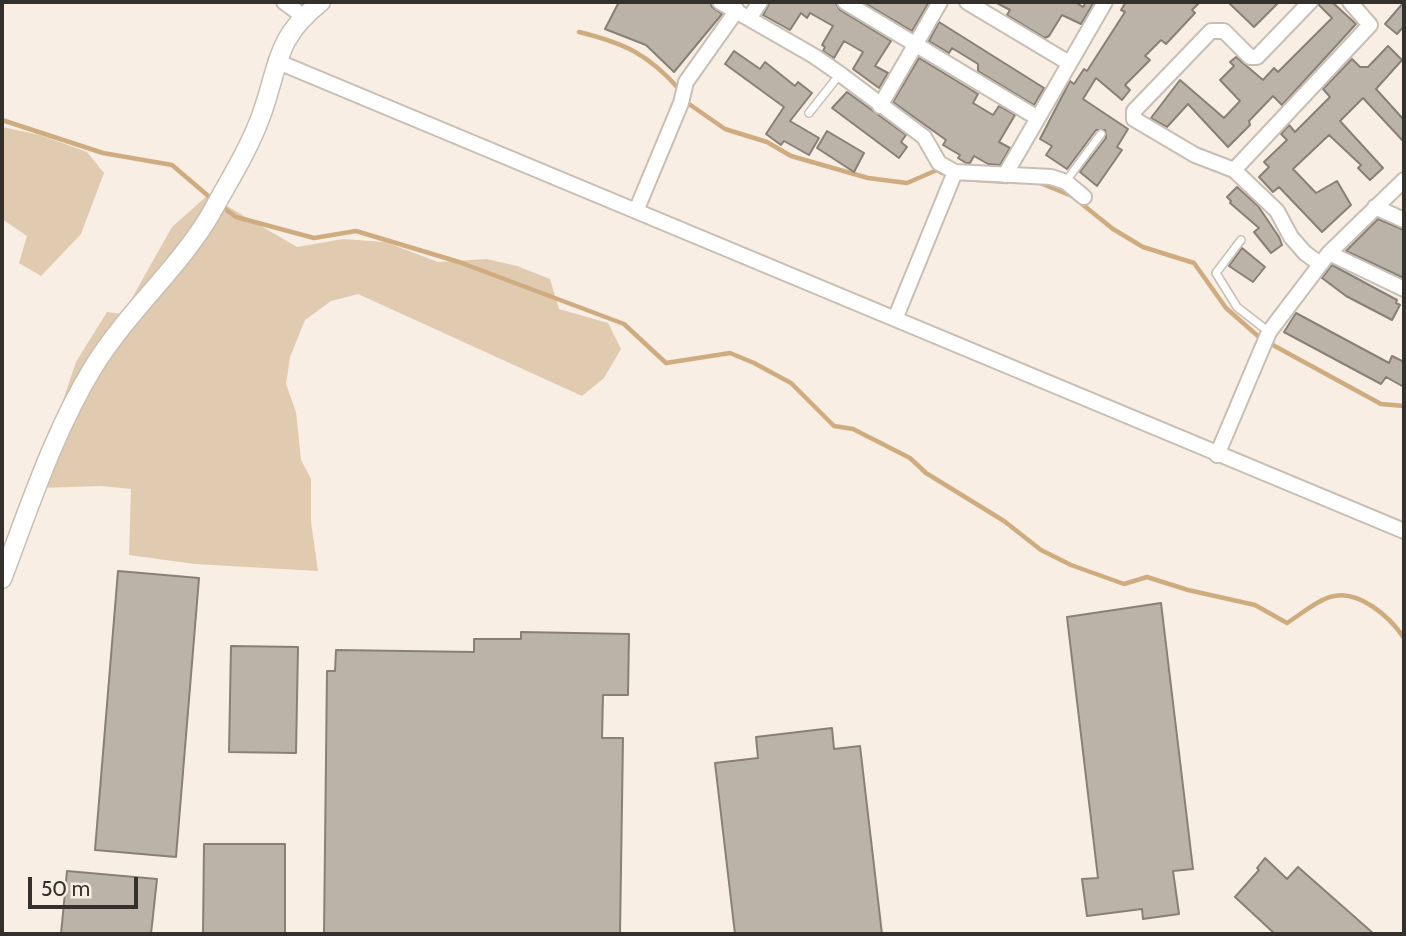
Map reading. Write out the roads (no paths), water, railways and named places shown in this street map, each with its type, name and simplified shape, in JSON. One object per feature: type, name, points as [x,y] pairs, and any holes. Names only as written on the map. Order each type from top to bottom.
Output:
[{"type":"street","points":[[284,2],[303,16]]},
{"type":"street","points":[[2,579],[41,477],[93,367],[123,324],[210,214],[258,124],[276,61],[291,28],[321,2]]},
{"type":"street","points":[[720,2],[743,13],[840,74],[924,137],[939,163],[955,172],[1066,182],[1084,197]]},
{"type":"street","points":[[636,211],[681,103],[686,82],[743,13],[760,2]]},
{"type":"street","points":[[845,2],[1036,117]]},
{"type":"street","points":[[880,106],[940,2]]},
{"type":"street","points":[[967,2],[1069,63]]},
{"type":"street","points":[[1310,2],[1256,57],[1250,57],[1224,31],[1211,31],[1134,111],[1134,119],[1195,155],[1234,170],[1277,211],[1298,245],[1324,259],[1404,289]]},
{"type":"street","points":[[1234,170],[1370,25],[1350,2]]},
{"type":"street","points":[[1005,175],[1101,3]]},
{"type":"street","points":[[276,61],[1404,531]]},
{"type":"street","points":[[895,319],[955,172]]},
{"type":"street","points":[[1217,455],[1269,332],[1324,259],[1404,180]]},
{"type":"street","points":[[1375,207],[1404,220]]},
{"type":"lane","points":[[809,113],[840,74]]},
{"type":"lane","points":[[1066,182],[1101,134]]},
{"type":"lane","points":[[1241,240],[1216,273],[1237,307],[1269,332]]},
{"type":"waterway","points":[[579,32],[622,46],[646,58],[679,89]]},
{"type":"waterway","points":[[689,104],[725,129],[767,142],[791,156],[868,178],[907,183],[937,170],[942,173]]},
{"type":"waterway","points":[[2,120],[103,153],[172,165],[213,200]]},
{"type":"waterway","points":[[963,179],[1007,182]]},
{"type":"waterway","points":[[1040,183],[1072,196],[1113,229],[1143,247],[1194,263],[1226,308],[1259,337]]},
{"type":"waterway","points":[[221,206],[236,217],[314,238],[356,231],[459,262],[624,324],[666,363],[730,353],[754,363],[791,383],[834,426],[853,429],[910,458],[926,473],[1004,521],[1041,550],[1071,565],[1124,584],[1147,577],[1188,590],[1255,605],[1287,623],[1325,599],[1341,595],[1351,597],[1362,600],[1382,613],[1404,638]]},
{"type":"waterway","points":[[1271,344],[1381,404],[1404,406]]}]
